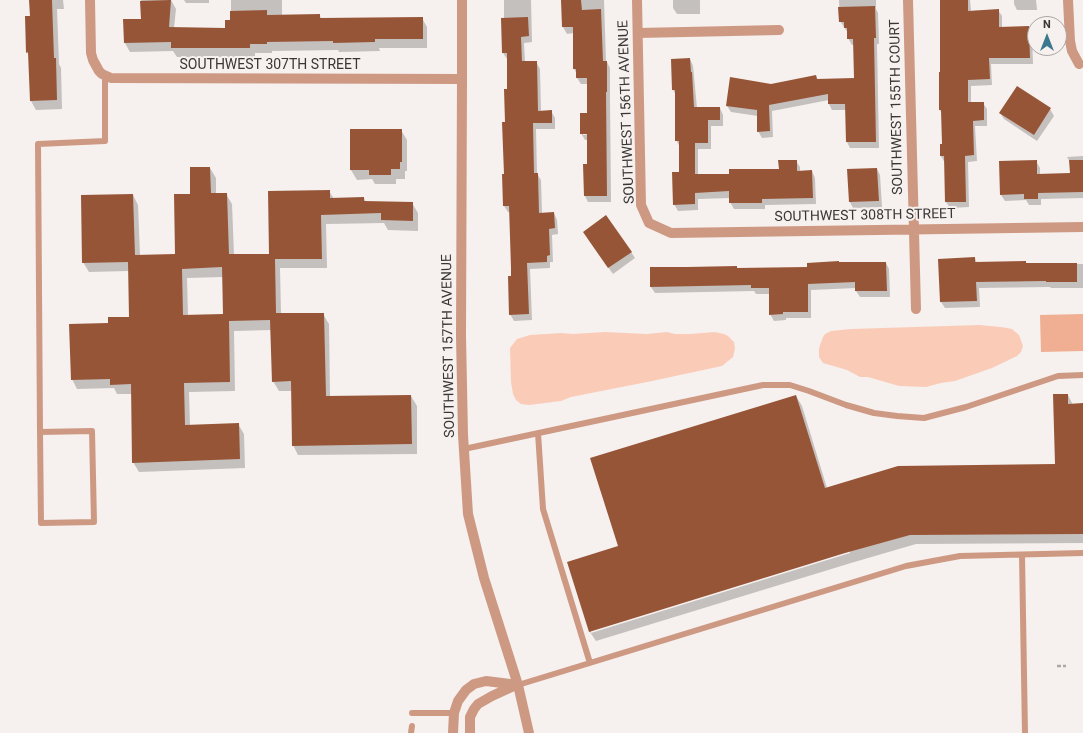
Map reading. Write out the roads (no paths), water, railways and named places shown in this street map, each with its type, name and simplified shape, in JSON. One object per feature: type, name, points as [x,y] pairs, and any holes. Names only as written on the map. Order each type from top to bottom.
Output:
[{"type":"street","points":[[90,0],[91,53],[98,71],[105,76]]},
{"type":"street","name":"SOUTHWEST 157TH AVENUE","points":[[462,0],[461,336],[464,448],[468,514],[484,578],[518,685],[529,733]]},
{"type":"street","name":"SOUTHWEST 156TH AVENUE","points":[[637,0],[641,205],[649,223]]},
{"type":"street","name":"SOUTHWEST 155TH COURT","points":[[908,0],[916,309]]},
{"type":"street","points":[[1068,0],[1070,41],[1072,51],[1079,64]]},
{"type":"street","points":[[638,33],[779,30]]},
{"type":"street","name":"SOUTHWEST 307TH STREET","points":[[105,76],[121,79],[462,79]]},
{"type":"street","name":"SOUTHWEST 308TH STREET","points":[[649,223],[670,233],[1083,227]]},
{"type":"street","points":[[453,733],[454,712],[458,701],[466,690],[474,684],[486,680],[518,685]]},
{"type":"street","points":[[470,733],[470,717],[478,704],[492,696],[518,685]]},
{"type":"lane","points":[[40,432],[92,431],[94,522],[41,523],[40,432],[38,144],[105,141],[105,76]]},
{"type":"lane","points":[[464,448],[763,385],[790,385],[846,405],[874,413],[924,418],[966,407],[1058,376],[1083,375]]},
{"type":"lane","points":[[538,433],[543,509],[590,662]]},
{"type":"lane","points":[[518,685],[906,566],[960,556],[1083,553]]},
{"type":"lane","points":[[1022,555],[1025,733]]},
{"type":"lane","points":[[412,713],[454,712]]},
{"type":"lane","points":[[411,733],[412,726]]}]
